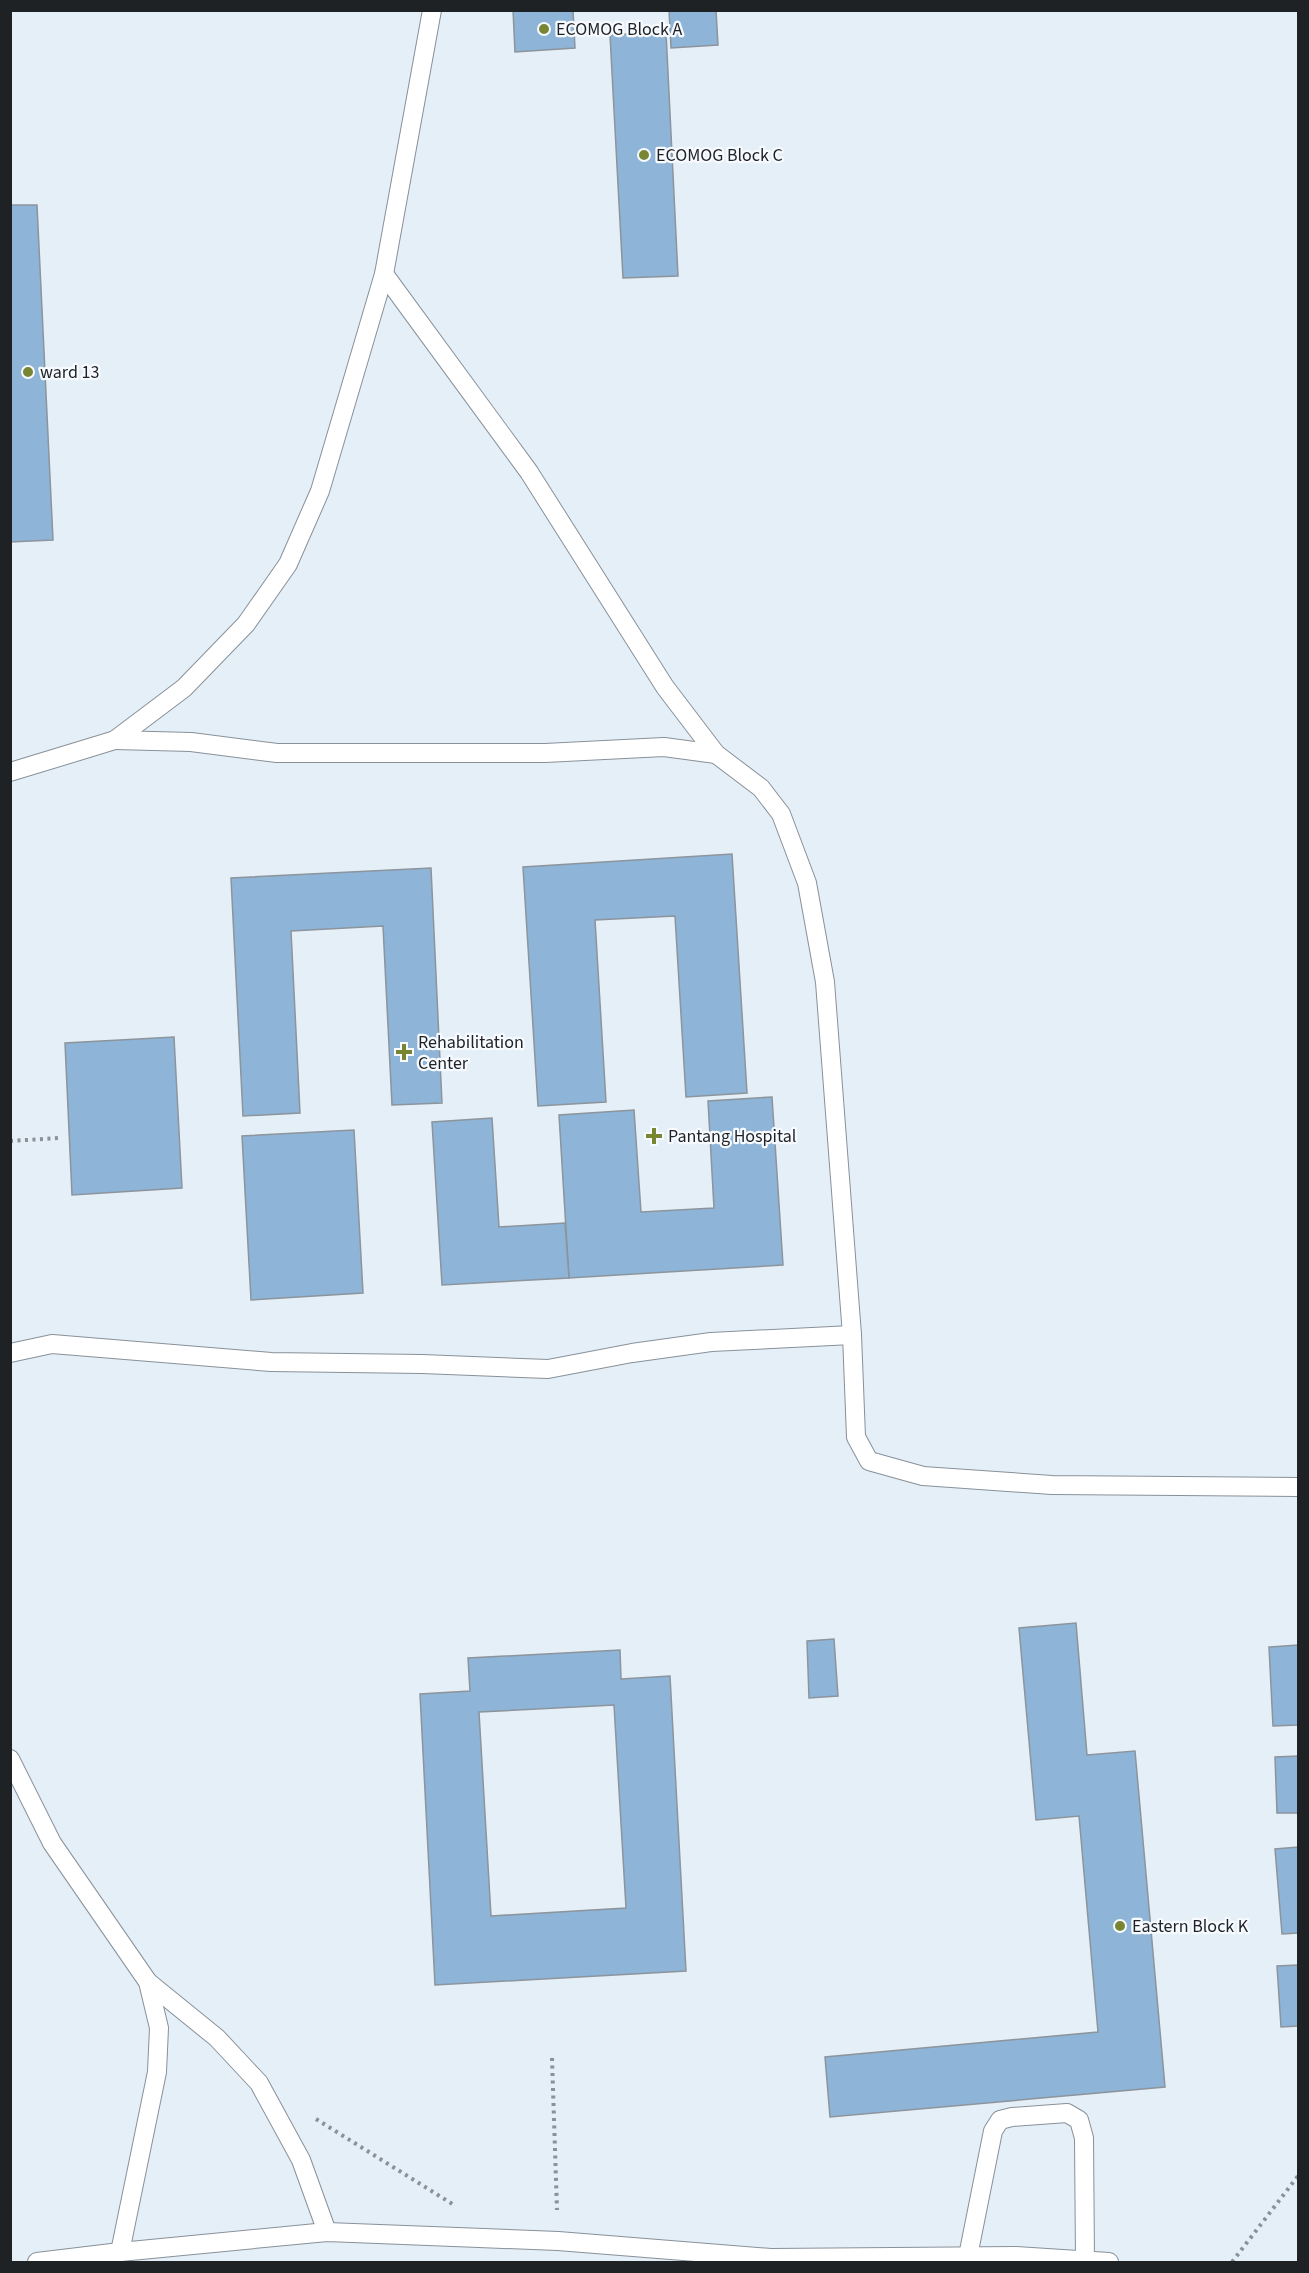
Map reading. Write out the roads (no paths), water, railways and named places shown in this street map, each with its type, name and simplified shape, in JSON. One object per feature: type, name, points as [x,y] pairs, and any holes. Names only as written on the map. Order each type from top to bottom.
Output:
[{"type":"lane","points":[[115,740],[184,688],[246,624],[288,564],[320,491],[384,274],[432,10]]},
{"type":"lane","points":[[384,274],[529,472],[665,687],[716,754],[761,788],[781,814],[807,883],[825,981],[852,1335],[856,1437],[869,1461],[923,1476],[1052,1485],[1299,1487]]},
{"type":"lane","points":[[10,772],[115,740],[191,742],[277,753],[544,753],[664,747],[716,754]]},
{"type":"lane","points":[[10,1353],[52,1344],[272,1362],[422,1364],[548,1369],[632,1353],[711,1342],[852,1335]]},
{"type":"lane","points":[[10,1759],[52,1844],[148,1982],[217,2038],[259,2083],[301,2160],[327,2232]]},
{"type":"lane","points":[[120,2252],[157,2072],[159,2028],[148,1982]]},
{"type":"lane","points":[[968,2256],[993,2131],[999,2120],[1067,2113],[1079,2120],[1084,2138],[1085,2261]]},
{"type":"lane","points":[[37,2262],[327,2232],[558,2241],[771,2258],[1016,2256],[1109,2262]]},
{"type":"place","name":"ECOMOG Block A","points":[[544,29]]},
{"type":"place","name":"ECOMOG Block C","points":[[644,155]]},
{"type":"place","name":"ward 13","points":[[28,372]]},
{"type":"place","name":"Rehabilitation Center","points":[[404,1052]]},
{"type":"place","name":"Pantang Hospital","points":[[654,1136]]},
{"type":"place","name":"Eastern Block K","points":[[1120,1926]]}]
